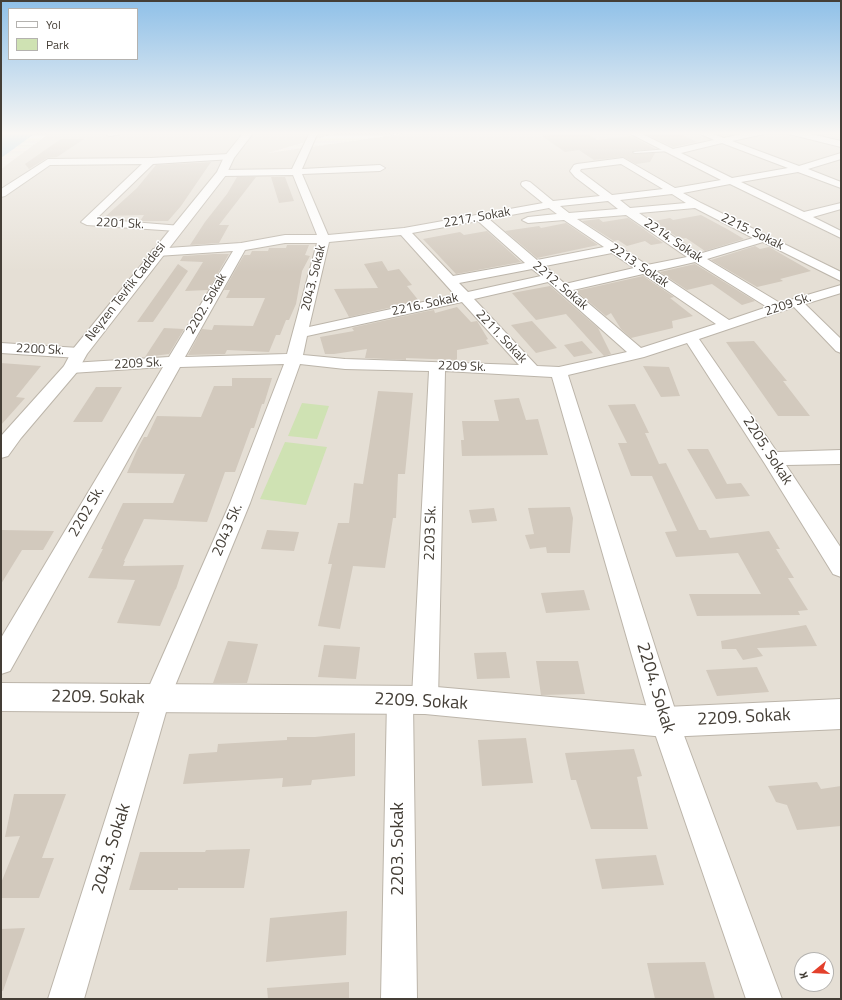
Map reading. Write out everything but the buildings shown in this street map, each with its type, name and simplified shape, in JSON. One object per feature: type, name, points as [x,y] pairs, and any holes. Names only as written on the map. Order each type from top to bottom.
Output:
[{"type":"street","points":[[1,194],[24,179]]},
{"type":"street","name":"2201 Sk.","points":[[132,179],[87,222],[177,228]]},
{"type":"street","name":"Neyzen Tevfik Caddesi","points":[[1,451],[7,433],[71,368],[79,352],[157,252],[217,179]]},
{"type":"street","name":"2043. Sokak","points":[[294,359],[324,239],[299,179]]},
{"type":"street","name":"2214. Sokak","points":[[585,179],[628,211],[697,258],[779,308]]},
{"type":"street","name":"2215. Sokak","points":[[654,179],[696,205],[841,277]]},
{"type":"street","points":[[725,179],[841,235]]},
{"type":"street","name":"2217. Sokak","points":[[484,221],[552,204],[675,191],[744,179]]},
{"type":"street","points":[[825,179],[841,185]]},
{"type":"street","name":"2213. Sokak","points":[[526,184],[567,217],[727,325]]},
{"type":"street","points":[[157,252],[241,247],[285,239],[324,239],[484,221],[567,217],[696,205]]},
{"type":"street","points":[[803,216],[841,206]]},
{"type":"street","name":"2212. Sokak","points":[[484,221],[639,354]]},
{"type":"street","name":"2211. Sokak","points":[[404,231],[534,371]]},
{"type":"street","points":[[563,288],[642,269],[697,258],[765,238]]},
{"type":"street","name":"2202. Sokak","points":[[173,362],[241,247]]},
{"type":"street","points":[[450,281],[614,249]]},
{"type":"street","name":"2216. Sokak","points":[[301,333],[550,278]]},
{"type":"street","name":"2209 Sk.","points":[[71,368],[173,362],[294,359],[345,364],[437,366],[559,372],[639,354],[796,302],[841,289]]},
{"type":"street","points":[[796,302],[841,348]]},
{"type":"street","name":"2205. Sokak","points":[[690,337],[772,459],[841,567]]},
{"type":"street","name":"2200 Sk.","points":[[1,348],[79,352]]},
{"type":"street","name":"2043 Sk.","points":[[157,698],[240,503],[294,359]]},
{"type":"street","name":"2202 Sk.","points":[[1,662],[173,362]]},
{"type":"street","name":"2203 Sk.","points":[[412,700],[437,366]]},
{"type":"street","name":"2204. Sokak","points":[[559,372],[665,722],[764,999]]},
{"type":"street","points":[[772,459],[841,457]]},
{"type":"street","name":"2209. Sokak","points":[[1,697],[412,700],[665,722],[841,714]]},
{"type":"street","name":"2043. Sokak","points":[[66,999],[157,698]]},
{"type":"street","name":"2203. Sokak","points":[[399,999],[412,700]]},
{"type":"shaded area","points":[[1,179],[841,179],[841,999],[1,999]]},
{"type":"green space","points":[[302,403],[329,406],[317,439],[288,436]]},
{"type":"green space","points":[[285,442],[327,447],[306,505],[260,499]]}]
